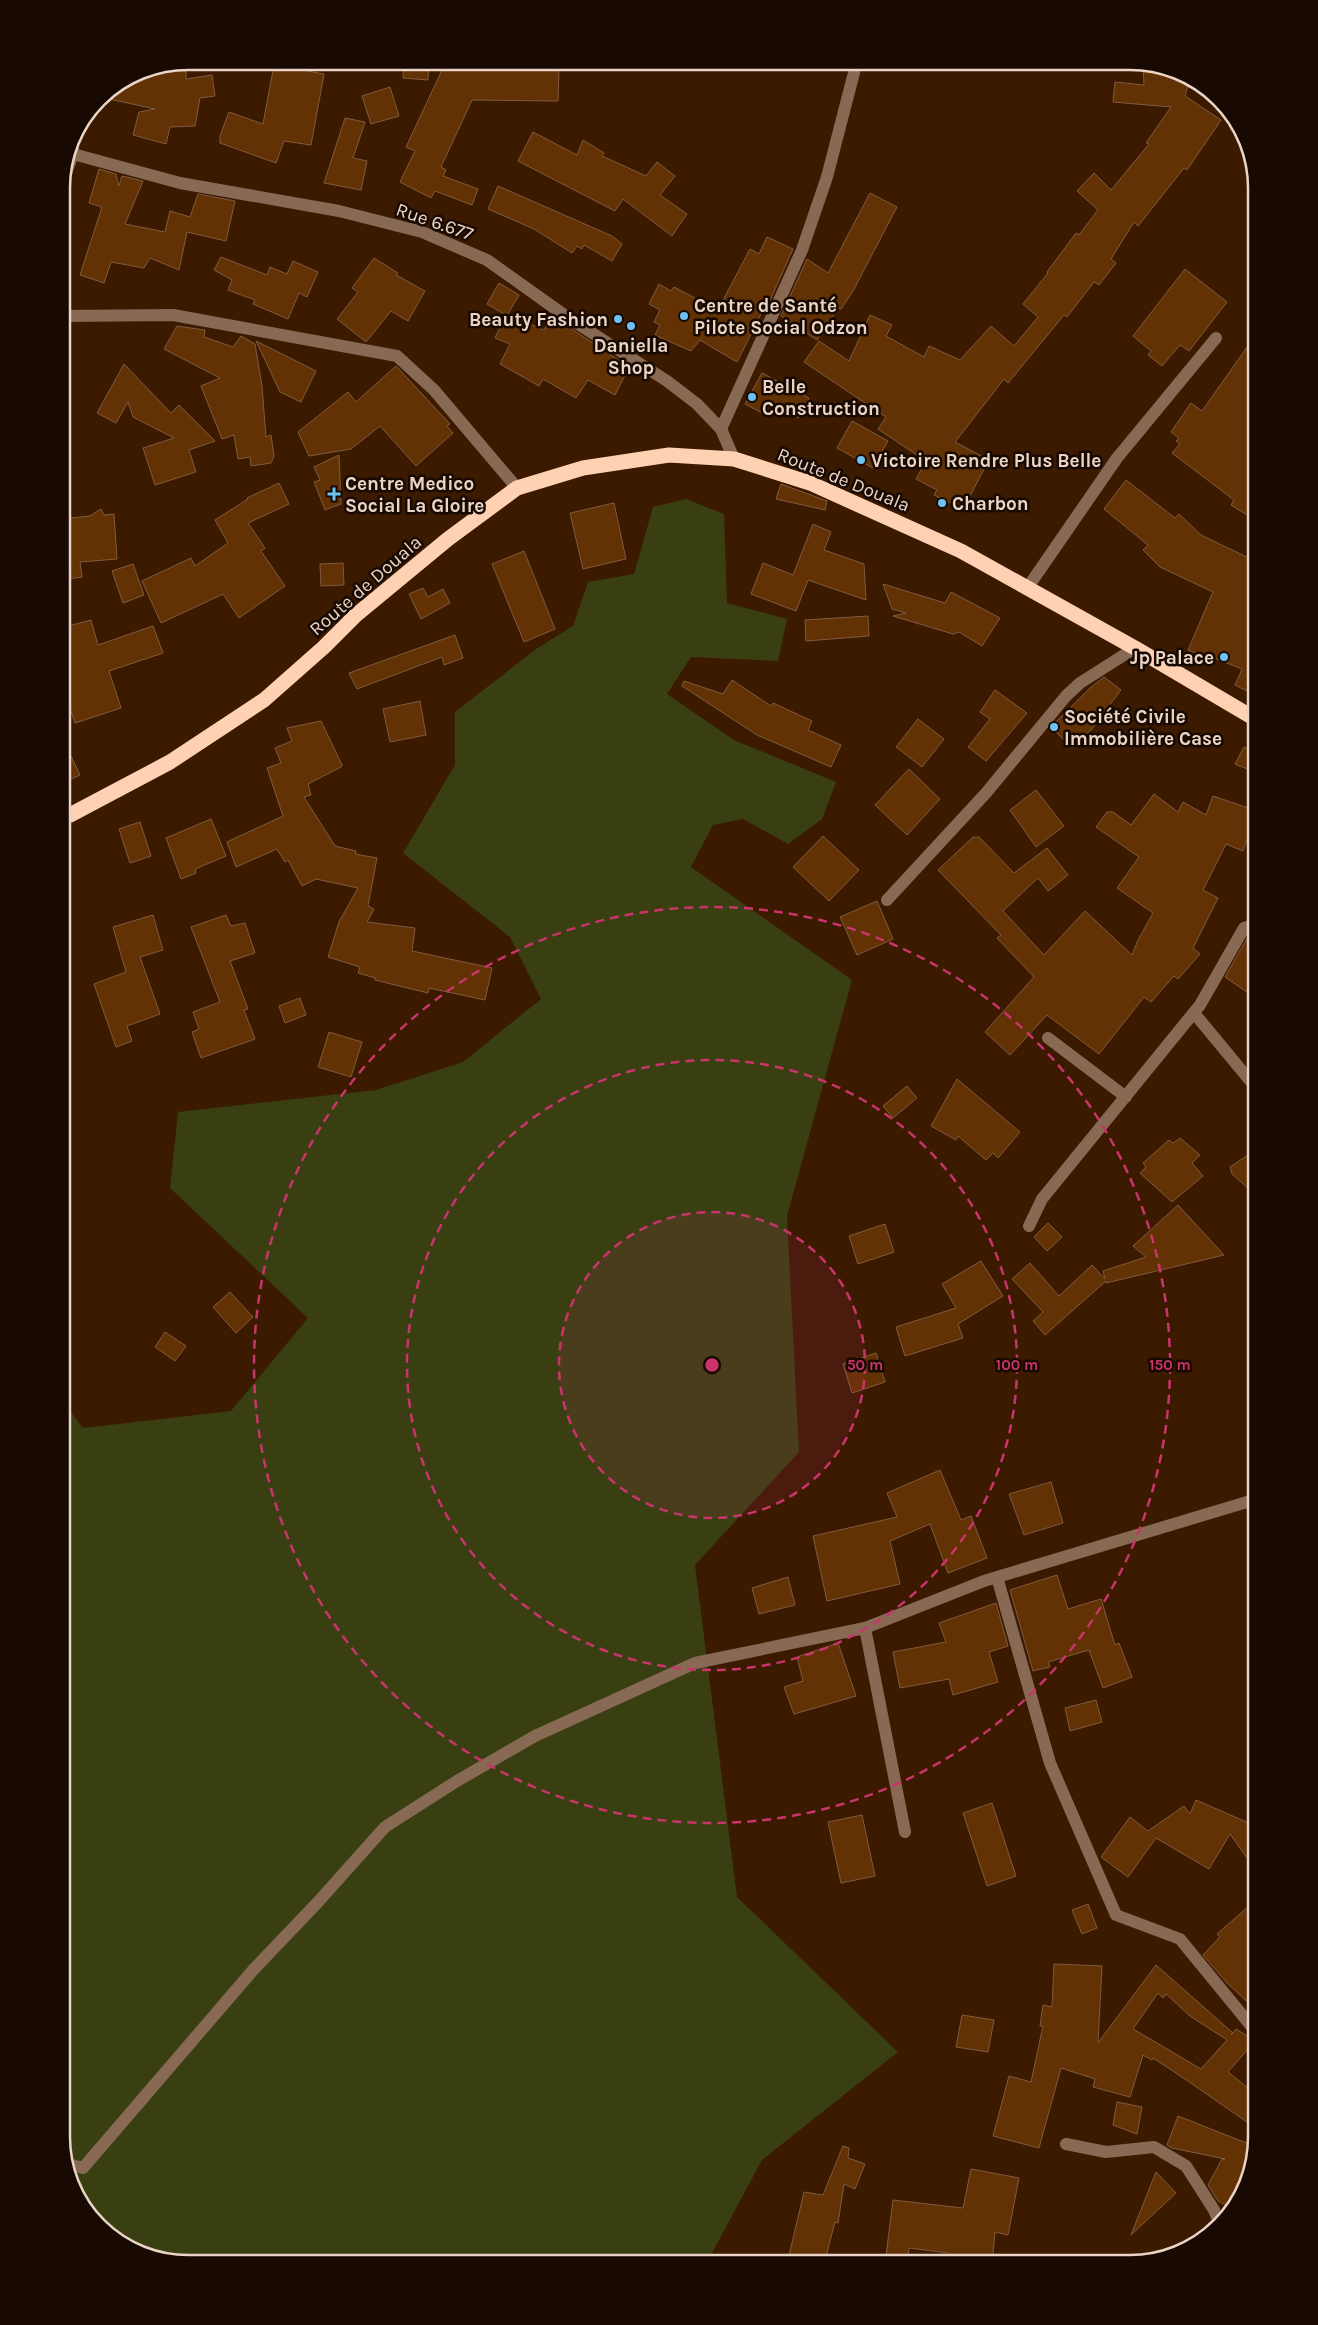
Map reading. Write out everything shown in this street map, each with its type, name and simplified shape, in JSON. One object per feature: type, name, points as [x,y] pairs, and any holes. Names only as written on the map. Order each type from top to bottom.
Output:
[{"type":"highway","name":"Route de Douala","points":[[70,815],[170,762],[264,700],[324,647],[356,615],[448,539],[517,488],[583,468],[669,455],[734,459],[810,482],[961,551],[1135,648],[1248,715]]},
{"type":"street","points":[[721,429],[802,250],[827,177],[855,70]]},
{"type":"street","name":"Rue 6.677","points":[[75,155],[180,183],[339,212],[422,232],[487,260],[567,317],[667,381],[697,404],[721,429],[734,459]]},
{"type":"street","points":[[70,316],[173,315],[397,356],[434,390],[517,488]]},
{"type":"street","points":[[1028,587],[1116,458],[1216,338]]},
{"type":"street","points":[[887,900],[986,793],[1066,696],[1080,683],[1135,648]]},
{"type":"street","points":[[1029,1226],[1042,1199],[1194,1013],[1244,928],[1248,927]]},
{"type":"street","points":[[1194,1013],[1248,1078]]},
{"type":"street","points":[[1048,1038],[1126,1098]]},
{"type":"street","points":[[73,2165],[83,2168],[254,1969],[318,1902],[385,1827],[457,1781],[535,1736],[695,1663],[865,1628],[996,1577],[1248,1502]]},
{"type":"street","points":[[996,1577],[1050,1763],[1116,1915],[1180,1939],[1248,2022]]},
{"type":"street","points":[[865,1628],[905,1832]]},
{"type":"street","points":[[1066,2144],[1106,2152],[1154,2147],[1186,2166],[1217,2216]]},
{"type":"green space","points":[[686,499],[724,514],[727,603],[787,619],[778,661],[691,657],[667,694],[734,740],[836,782],[822,819],[788,844],[743,819],[713,825],[691,867],[852,980],[787,1216],[799,1452],[695,1565],[737,1897],[898,2052],[762,2160],[711,2255],[180,2255],[150,2249],[122,2235],[99,2215],[82,2189],[74,2168],[71,2153],[70,1411],[83,1428],[231,1411],[308,1318],[170,1188],[178,1112],[376,1090],[463,1062],[541,999],[510,937],[403,853],[455,765],[455,712],[536,649],[573,626],[588,582],[634,574],[653,507]]},
{"type":"building","points":[[186,70],[186,79],[212,75],[215,96],[200,98],[195,126],[170,127],[166,144],[133,135],[139,112],[155,109],[111,99],[129,86],[150,76],[165,72]]},
{"type":"building","points":[[273,70],[302,70],[324,74],[311,145],[284,141],[276,163],[220,143],[220,136],[229,112],[263,124]]},
{"type":"building","points":[[403,70],[429,70],[428,80],[403,78]]},
{"type":"building","points":[[442,70],[559,70],[558,101],[472,100],[441,167],[446,170],[443,176],[478,189],[472,205],[435,191],[431,198],[400,182],[415,151],[406,147]]},
{"type":"building","points":[[1143,71],[1168,76],[1182,82],[1188,85],[1185,96],[1221,120],[1187,170],[1184,168],[1138,226],[1134,222],[1111,259],[1116,263],[1099,285],[1094,282],[1067,317],[1064,315],[1008,383],[1004,379],[955,442],[989,460],[963,509],[934,495],[937,490],[916,479],[926,461],[878,429],[886,417],[804,362],[819,341],[849,361],[870,315],[892,325],[886,336],[924,357],[929,346],[960,360],[991,326],[1014,346],[1038,317],[1023,304],[1076,233],[1079,235],[1098,210],[1077,191],[1094,173],[1111,190],[1149,144],[1146,143],[1171,107],[1113,102],[1115,82],[1144,85]]},
{"type":"building","points":[[390,87],[399,116],[371,124],[362,96]]},
{"type":"building","points":[[345,118],[365,122],[353,158],[367,161],[361,190],[324,183]]},
{"type":"building","points":[[533,132],[577,155],[583,140],[604,153],[602,156],[646,176],[657,162],[675,176],[660,195],[687,214],[672,236],[623,199],[615,211],[518,161]]},
{"type":"building","points":[[99,169],[116,174],[119,186],[122,176],[143,181],[125,224],[165,232],[170,211],[190,217],[198,194],[235,201],[226,241],[187,232],[179,270],[150,258],[144,268],[111,262],[104,283],[80,275],[102,207],[89,203]]},
{"type":"building","points":[[498,186],[612,236],[622,244],[612,261],[584,245],[582,249],[577,246],[572,253],[534,229],[488,209]]},
{"type":"building","points":[[870,193],[897,207],[853,291],[841,309],[838,308],[817,340],[781,316],[807,259],[828,273]]},
{"type":"building","points":[[767,237],[793,249],[767,307],[765,306],[737,362],[700,340],[691,351],[655,335],[660,325],[654,322],[660,310],[649,304],[659,284],[671,291],[674,287],[714,308],[717,302],[721,304],[750,249],[759,254]]},
{"type":"building","points":[[221,257],[267,275],[270,267],[287,274],[293,261],[318,272],[307,297],[299,293],[288,319],[253,304],[255,300],[228,290],[232,280],[214,270]]},
{"type":"building","points":[[374,258],[398,273],[396,275],[425,291],[408,321],[391,311],[366,342],[337,319],[358,292],[352,288]]},
{"type":"building","points":[[1185,269],[1227,302],[1189,351],[1180,345],[1162,366],[1148,355],[1151,351],[1133,336]]},
{"type":"building","points":[[499,283],[519,295],[508,314],[544,330],[552,316],[629,367],[615,395],[588,380],[576,398],[543,379],[539,386],[500,364],[510,344],[495,338],[506,315],[487,304]]},
{"type":"building","points":[[177,326],[205,330],[204,337],[233,347],[241,336],[255,344],[262,386],[266,437],[271,435],[274,456],[271,463],[251,466],[250,457],[238,459],[234,435],[222,439],[201,386],[220,378],[164,349]]},
{"type":"building","points":[[256,341],[316,371],[301,402],[280,392]]},
{"type":"building","points":[[1248,346],[1248,515],[1231,505],[1234,500],[1172,453],[1180,444],[1176,441],[1179,438],[1171,432],[1191,403],[1202,411]]},
{"type":"building","points":[[124,364],[171,413],[179,405],[215,441],[189,450],[196,472],[155,485],[143,448],[174,438],[133,417],[128,402],[116,423],[97,413]]},
{"type":"building","points":[[396,366],[450,424],[447,426],[453,433],[416,466],[380,426],[351,449],[309,456],[298,432],[348,392],[356,402]]},
{"type":"building","points":[[762,373],[809,398],[798,418],[774,404],[768,416],[745,404]]},
{"type":"building","points":[[852,421],[888,441],[873,468],[837,448]]},
{"type":"building","name":"Centre Medico Social La Gloire","points":[[339,455],[341,504],[325,510],[314,482],[320,480],[314,467]]},
{"type":"building","points":[[1126,480],[1175,518],[1179,514],[1201,535],[1248,558],[1248,692],[1235,685],[1242,669],[1207,655],[1206,658],[1188,650],[1213,592],[1160,567],[1143,550],[1148,545],[1104,509]]},
{"type":"building","points":[[279,483],[289,504],[248,523],[265,548],[261,551],[285,586],[239,618],[223,594],[161,623],[142,581],[191,558],[195,566],[228,543],[215,520],[247,498]]},
{"type":"building","points":[[781,484],[827,501],[825,510],[776,499]]},
{"type":"building","points":[[614,503],[626,559],[583,569],[570,513]]},
{"type":"building","points":[[101,509],[104,515],[114,514],[117,559],[80,562],[82,577],[70,579],[70,518],[90,516]]},
{"type":"building","points":[[813,524],[831,532],[824,550],[864,564],[866,600],[808,580],[796,611],[751,594],[763,563],[793,575]]},
{"type":"building","points":[[524,551],[555,629],[524,642],[492,564]]},
{"type":"building","points":[[343,563],[344,585],[321,586],[320,564]]},
{"type":"building","points":[[133,564],[144,595],[123,603],[112,571]]},
{"type":"building","points":[[883,584],[945,603],[951,592],[1000,618],[982,646],[959,632],[953,634],[893,616],[906,613],[892,609]]},
{"type":"building","points":[[423,588],[428,597],[443,589],[450,603],[421,619],[409,594]]},
{"type":"building","points":[[868,616],[869,636],[806,641],[805,620]]},
{"type":"building","points":[[91,620],[98,645],[153,626],[163,653],[109,671],[121,708],[75,723],[70,708],[70,626]]},
{"type":"building","points":[[455,635],[463,658],[444,665],[442,657],[357,689],[349,673]]},
{"type":"building","points":[[1104,677],[1121,690],[1091,730],[1072,748],[1051,727],[1090,688]]},
{"type":"building","points":[[732,680],[771,706],[773,703],[812,721],[808,730],[841,745],[831,767],[757,735],[682,686],[684,681],[723,694]]},
{"type":"building","points":[[995,690],[1027,713],[986,761],[968,747],[990,719],[980,712]]},
{"type":"building","points":[[420,701],[426,735],[390,742],[383,709]]},
{"type":"building","points":[[918,719],[944,739],[922,767],[896,747]]},
{"type":"building","points":[[321,721],[342,765],[308,784],[311,795],[304,797],[335,846],[356,851],[355,854],[377,858],[368,906],[374,909],[367,922],[415,928],[412,951],[492,968],[485,1000],[429,988],[428,993],[375,980],[375,978],[358,973],[360,967],[328,957],[339,922],[358,888],[316,879],[302,886],[288,860],[285,862],[277,849],[236,867],[227,842],[283,816],[267,768],[281,763],[275,748],[292,741],[287,728]]},
{"type":"building","points":[[1244,747],[1248,749],[1248,769],[1235,764]]},
{"type":"building","points":[[70,754],[80,775],[70,780]]},
{"type":"building","points":[[909,769],[940,799],[907,835],[875,805]]},
{"type":"building","points":[[1036,790],[1064,826],[1036,847],[1010,810]]},
{"type":"building","points":[[1154,794],[1178,812],[1183,802],[1206,815],[1213,796],[1248,808],[1248,837],[1243,851],[1226,844],[1203,890],[1218,898],[1193,948],[1200,954],[1178,979],[1174,976],[1151,1002],[1144,997],[1099,1054],[1047,1015],[1010,1055],[985,1032],[1034,977],[997,938],[1001,935],[938,870],[973,837],[979,837],[1014,873],[1047,848],[1068,875],[1048,891],[1038,878],[1003,911],[1044,955],[1085,911],[1132,955],[1153,913],[1117,888],[1139,857],[1096,827],[1107,812],[1113,812],[1131,825]]},
{"type":"building","points":[[211,819],[226,856],[195,869],[196,873],[181,879],[166,838]]},
{"type":"building","points":[[140,822],[151,856],[130,863],[119,829]]},
{"type":"building","points":[[823,836],[859,870],[829,901],[793,867]]},
{"type":"building","points":[[877,901],[893,939],[857,955],[840,917]]},
{"type":"building","points":[[153,915],[163,950],[140,957],[160,1014],[127,1026],[132,1041],[116,1047],[94,984],[126,972],[113,927]]},
{"type":"building","points":[[226,915],[231,926],[245,923],[255,953],[230,961],[248,1009],[244,1010],[255,1039],[201,1058],[192,1032],[199,1029],[193,1012],[220,1002],[191,927]]},
{"type":"building","points":[[1248,937],[1248,993],[1225,977]]},
{"type":"building","points":[[300,998],[306,1015],[285,1023],[279,1006]]},
{"type":"building","points":[[329,1032],[362,1042],[351,1077],[318,1067]]},
{"type":"building","points":[[957,1079],[1020,1132],[998,1158],[993,1153],[986,1160],[958,1136],[956,1140],[931,1126]]},
{"type":"building","points":[[907,1086],[917,1098],[893,1118],[883,1106]]},
{"type":"building","points":[[1180,1138],[1200,1155],[1192,1163],[1203,1176],[1172,1202],[1140,1173],[1146,1167],[1143,1163],[1169,1140],[1173,1143]]},
{"type":"building","points":[[1248,1155],[1248,1188],[1232,1174],[1230,1167]]},
{"type":"building","points":[[1178,1205],[1224,1255],[1106,1283],[1106,1281],[1045,1335],[1033,1321],[1043,1312],[1012,1279],[1030,1263],[1059,1296],[1092,1265],[1105,1279],[1103,1271],[1146,1257],[1133,1246]]},
{"type":"building","points":[[1048,1223],[1062,1237],[1047,1251],[1034,1237]]},
{"type":"building","points":[[885,1224],[894,1252],[858,1264],[849,1236]]},
{"type":"building","points":[[981,1261],[1003,1296],[958,1324],[963,1338],[905,1356],[896,1327],[956,1308],[942,1284]]},
{"type":"building","points":[[230,1292],[253,1317],[236,1333],[213,1307]]},
{"type":"building","points":[[165,1332],[186,1346],[175,1361],[155,1347]]},
{"type":"building","points":[[876,1353],[885,1382],[852,1393],[843,1364]]},
{"type":"building","points":[[940,1470],[961,1520],[971,1516],[987,1558],[948,1573],[930,1524],[890,1541],[900,1584],[827,1601],[813,1536],[897,1517],[887,1493]]},
{"type":"building","points":[[1051,1482],[1063,1523],[1024,1535],[1009,1494]]},
{"type":"building","points":[[1057,1575],[1068,1609],[1101,1599],[1115,1645],[1119,1643],[1132,1677],[1103,1688],[1089,1650],[1048,1662],[1050,1667],[1033,1671],[1010,1590]]},
{"type":"building","points":[[788,1577],[795,1605],[759,1614],[752,1588]]},
{"type":"building","points":[[996,1603],[1008,1646],[989,1652],[998,1682],[953,1695],[949,1679],[900,1688],[893,1652],[946,1642],[939,1623]]},
{"type":"building","points":[[838,1643],[856,1696],[794,1714],[784,1687],[803,1681],[797,1657]]},
{"type":"building","points":[[1096,1700],[1102,1722],[1070,1731],[1065,1708]]},
{"type":"building","points":[[1196,1800],[1248,1823],[1248,1859],[1230,1834],[1209,1869],[1156,1838],[1128,1877],[1101,1857],[1130,1817],[1148,1831],[1184,1806],[1190,1814]]},
{"type":"building","points":[[992,1803],[1016,1876],[987,1886],[963,1813]]},
{"type":"building","points":[[862,1815],[875,1876],[841,1883],[828,1822]]},
{"type":"building","points":[[1088,1904],[1097,1928],[1082,1934],[1072,1910]]},
{"type":"building","points":[[1248,1907],[1248,2003],[1227,1983],[1203,1955],[1220,1937],[1217,1934]]},
{"type":"building","points":[[1054,1964],[1102,1966],[1098,2043],[1156,1965],[1233,2033],[1236,2029],[1248,2037],[1248,2049],[1228,2072],[1248,2088],[1248,2123],[1153,2058],[1152,2060],[1143,2055],[1130,2097],[1093,2087],[1095,2079],[1061,2068],[1039,2148],[993,2136],[1009,2076],[1031,2082],[1043,2026],[1040,2026],[1043,2005],[1052,2007]],"holes":[[[1158,1993],[1163,1998],[1166,1994],[1190,2016],[1227,2040],[1201,2069],[1133,2029]]]},
{"type":"building","points":[[962,2015],[994,2020],[988,2052],[956,2047]]},
{"type":"building","points":[[1117,2102],[1142,2107],[1137,2134],[1113,2125]]},
{"type":"building","points":[[1178,2116],[1248,2143],[1244,2168],[1226,2205],[1218,2201],[1208,2185],[1222,2159],[1225,2159],[1172,2148],[1167,2145]]},
{"type":"building","points":[[843,2146],[849,2148],[848,2158],[865,2164],[855,2189],[844,2184],[838,2223],[835,2222],[826,2255],[789,2255],[804,2192],[823,2195]]},
{"type":"building","points":[[971,2169],[1019,2178],[1008,2235],[995,2232],[993,2255],[948,2255],[948,2253],[909,2248],[908,2255],[886,2255],[893,2200],[963,2208]]},
{"type":"building","points":[[1156,2172],[1176,2193],[1131,2235]]},
{"type":"place","name":"Centre de Santé Pilote Social Odzon","points":[[684,316]]},
{"type":"place","name":"Beauty Fashion","points":[[618,319]]},
{"type":"place","name":"Daniella Shop","points":[[631,326]]},
{"type":"place","name":"Belle Construction","points":[[752,397]]},
{"type":"place","name":"Victoire Rendre Plus Belle","points":[[861,460]]},
{"type":"place","name":"Centre Medico Social La Gloire","points":[[334,494]]},
{"type":"place","name":"Charbon","points":[[942,503]]},
{"type":"place","name":"Jp Palace","points":[[1224,657]]},
{"type":"place","name":"Société Civile Immobilière Case","points":[[1054,727]]}]
